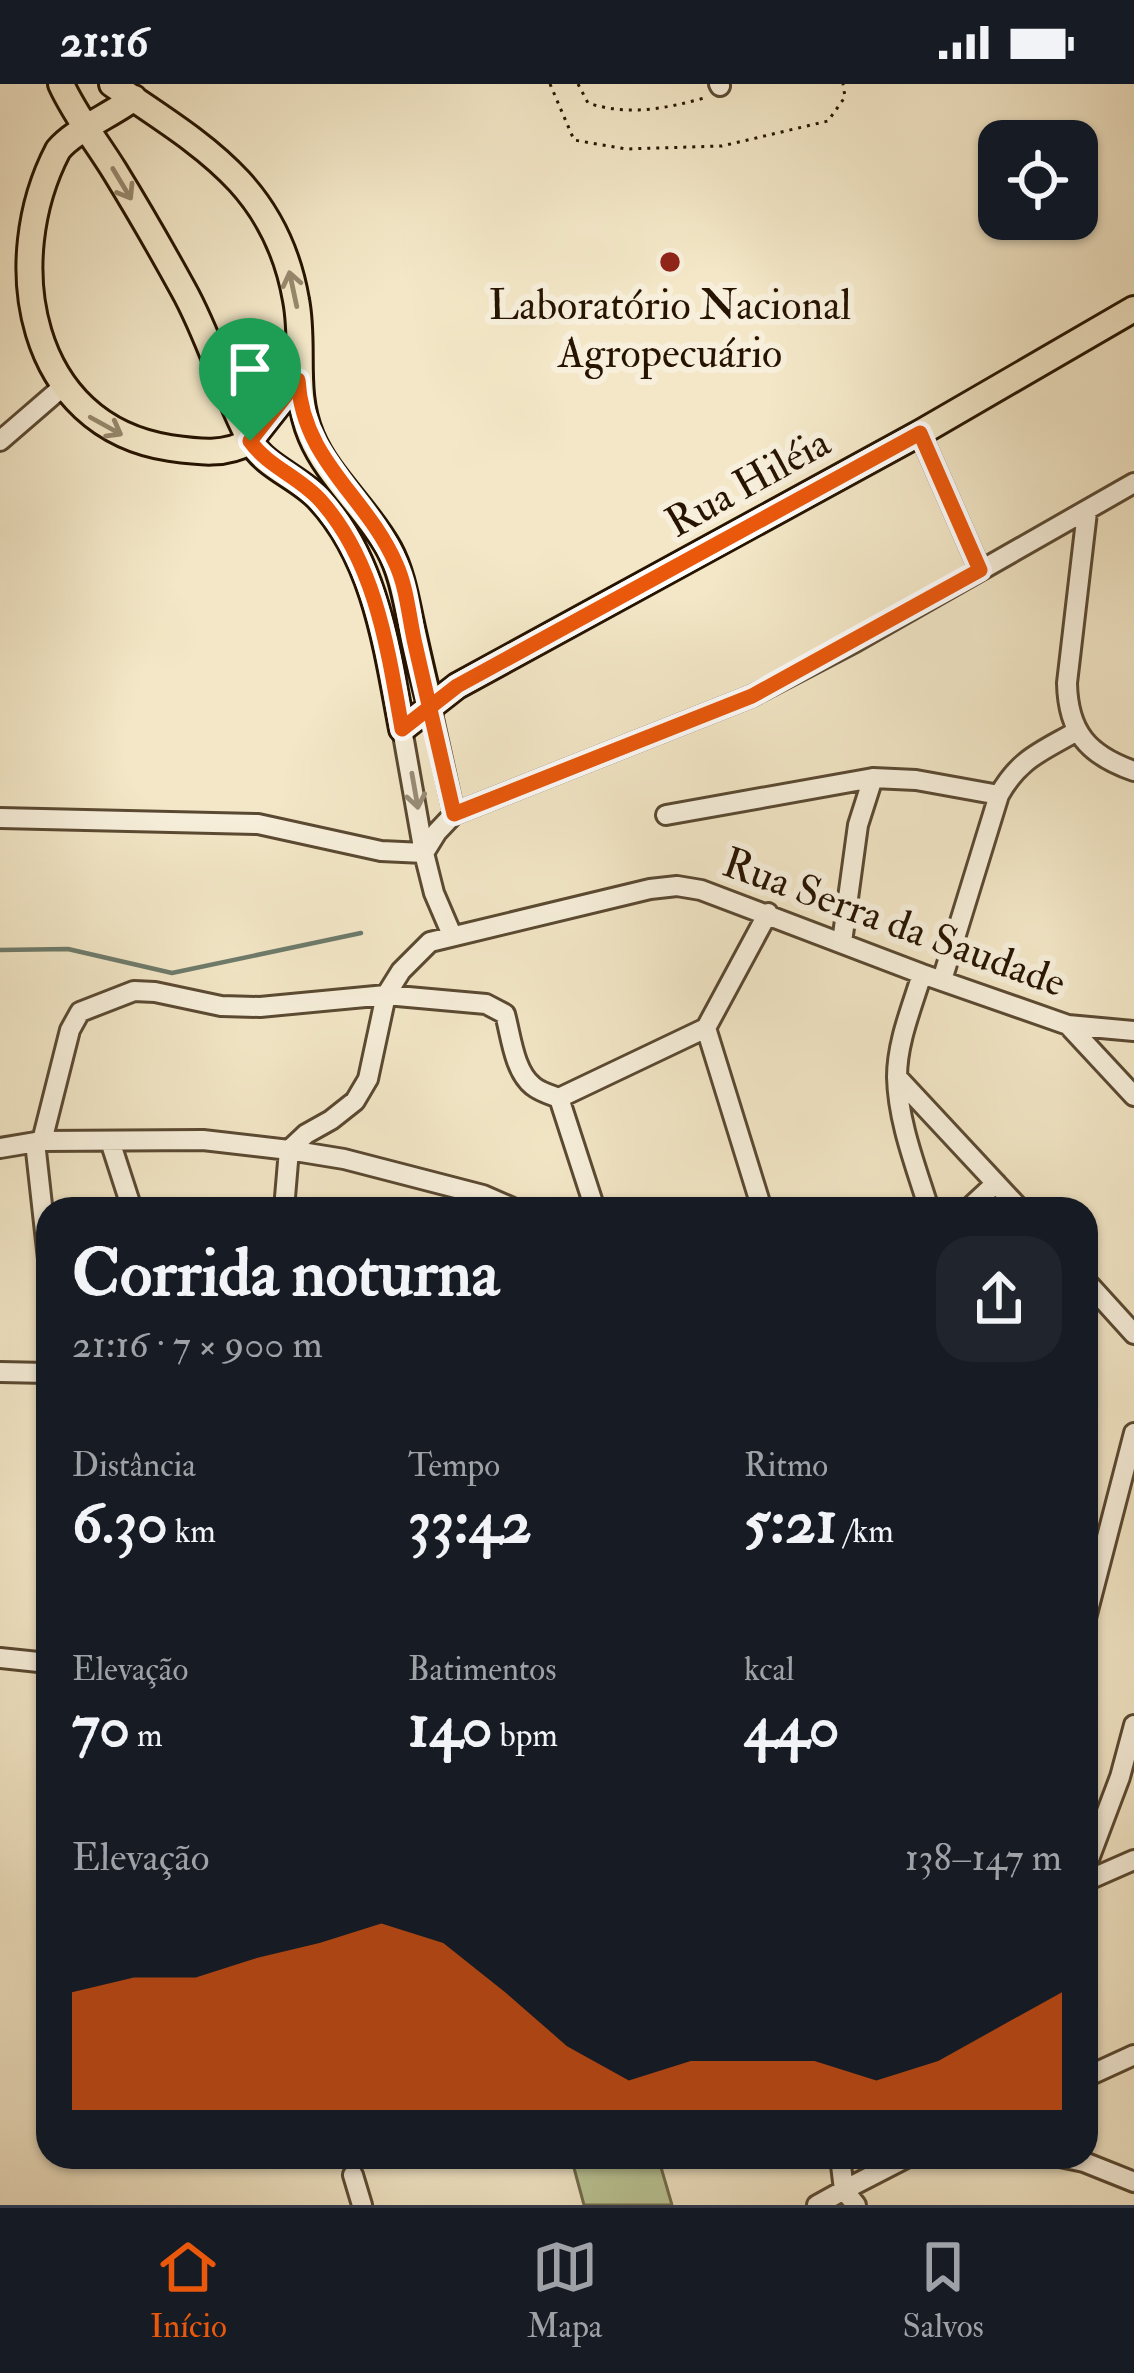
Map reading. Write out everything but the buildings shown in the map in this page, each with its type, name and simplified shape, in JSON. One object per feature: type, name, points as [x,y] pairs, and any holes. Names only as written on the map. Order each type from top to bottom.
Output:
[{"type":"main road","points":[[62,84],[185,292],[250,441],[318,497],[362,567],[383,631],[402,729]]},
{"type":"main road","points":[[112,84],[221,161],[259,203],[280,245],[297,301],[299,399],[314,443],[369,517],[398,567],[430,709]]},
{"type":"main road","points":[[134,98],[60,147],[30,196],[15,263],[18,297],[38,359],[59,390],[86,415],[119,434],[150,445],[212,452],[250,441],[298,380]]},
{"type":"main road","name":"Rua Hiléia","points":[[402,729],[457,686],[920,433],[1134,309]]},
{"type":"street","points":[[0,441],[59,390]]},
{"type":"street","points":[[920,433],[980,570]]},
{"type":"street","points":[[424,853],[454,814],[752,696],[1134,483]]},
{"type":"street","points":[[1087,512],[1066,683],[1067,710],[1092,750],[1134,771]]},
{"type":"street","points":[[430,709],[454,814]]},
{"type":"street","points":[[285,1197],[289,1150],[355,1101],[368,1079],[386,995],[400,971],[430,942],[452,935],[424,853],[402,729]]},
{"type":"street","points":[[942,980],[998,795],[1023,762],[1077,731]]},
{"type":"street","points":[[666,815],[873,778],[916,780],[998,795]]},
{"type":"street","points":[[842,942],[858,825],[873,778]]},
{"type":"street","points":[[0,818],[258,824],[381,851],[424,853]]},
{"type":"street","name":"Rua Serra da Saudade","points":[[452,935],[676,886],[768,913],[1068,1025],[1134,1030]]},
{"type":"street","points":[[43,1197],[39,1142],[70,1030],[80,1012],[106,1000],[134,991],[221,1006],[386,995],[486,1004],[505,1014],[519,1067],[528,1081],[560,1098],[706,1028],[768,913]]},
{"type":"street","points":[[922,974],[901,1042],[897,1077],[909,1148],[925,1197]]},
{"type":"street","points":[[1068,1025],[1134,1096]]},
{"type":"street","points":[[706,1028],[758,1197]]},
{"type":"street","points":[[897,1077],[1009,1197]]},
{"type":"street","points":[[560,1098],[591,1197]]},
{"type":"street","points":[[0,1148],[39,1142],[203,1140],[344,1159],[488,1197]]},
{"type":"street","points":[[110,1141],[129,1197]]},
{"type":"street","points":[[981,1197],[996,1183]]},
{"type":"street","points":[[1098,1295],[1134,1334]]},
{"type":"street","points":[[0,1372],[36,1373]]},
{"type":"street","points":[[1098,1572],[1134,1433]]},
{"type":"street","points":[[0,1658],[36,1662]]},
{"type":"street","points":[[1098,1836],[1134,1724]]},
{"type":"street","points":[[1098,1876],[1134,1860]]},
{"type":"street","points":[[1098,2072],[1134,2055]]},
{"type":"street","points":[[1098,2168],[1134,2182]]},
{"type":"street","points":[[817,2205],[850,2198],[891,2169]]},
{"type":"street","points":[[353,2176],[362,2205]]},
{"type":"path","points":[[550,84],[574,140],[626,149],[722,146],[828,121],[845,98],[842,84]]},
{"type":"path","points":[[578,84],[588,103],[633,112],[704,98],[720,85]]},
{"type":"green space","points":[[574,2169],[662,2169],[672,2205],[584,2205]]},
{"type":"waterway","points":[[0,950],[68,949],[172,973],[361,933]]},
{"type":"place","name":"Laboratório Nacional Agropecuário","points":[[670,262]]},
{"type":"route","points":[[250,441],[298,380],[299,399],[314,443],[369,517],[398,567],[404,589],[416,649],[430,709],[454,814],[752,696],[980,570],[920,433],[457,686],[430,709],[402,729],[383,631],[362,567],[318,497],[250,441]]}]
